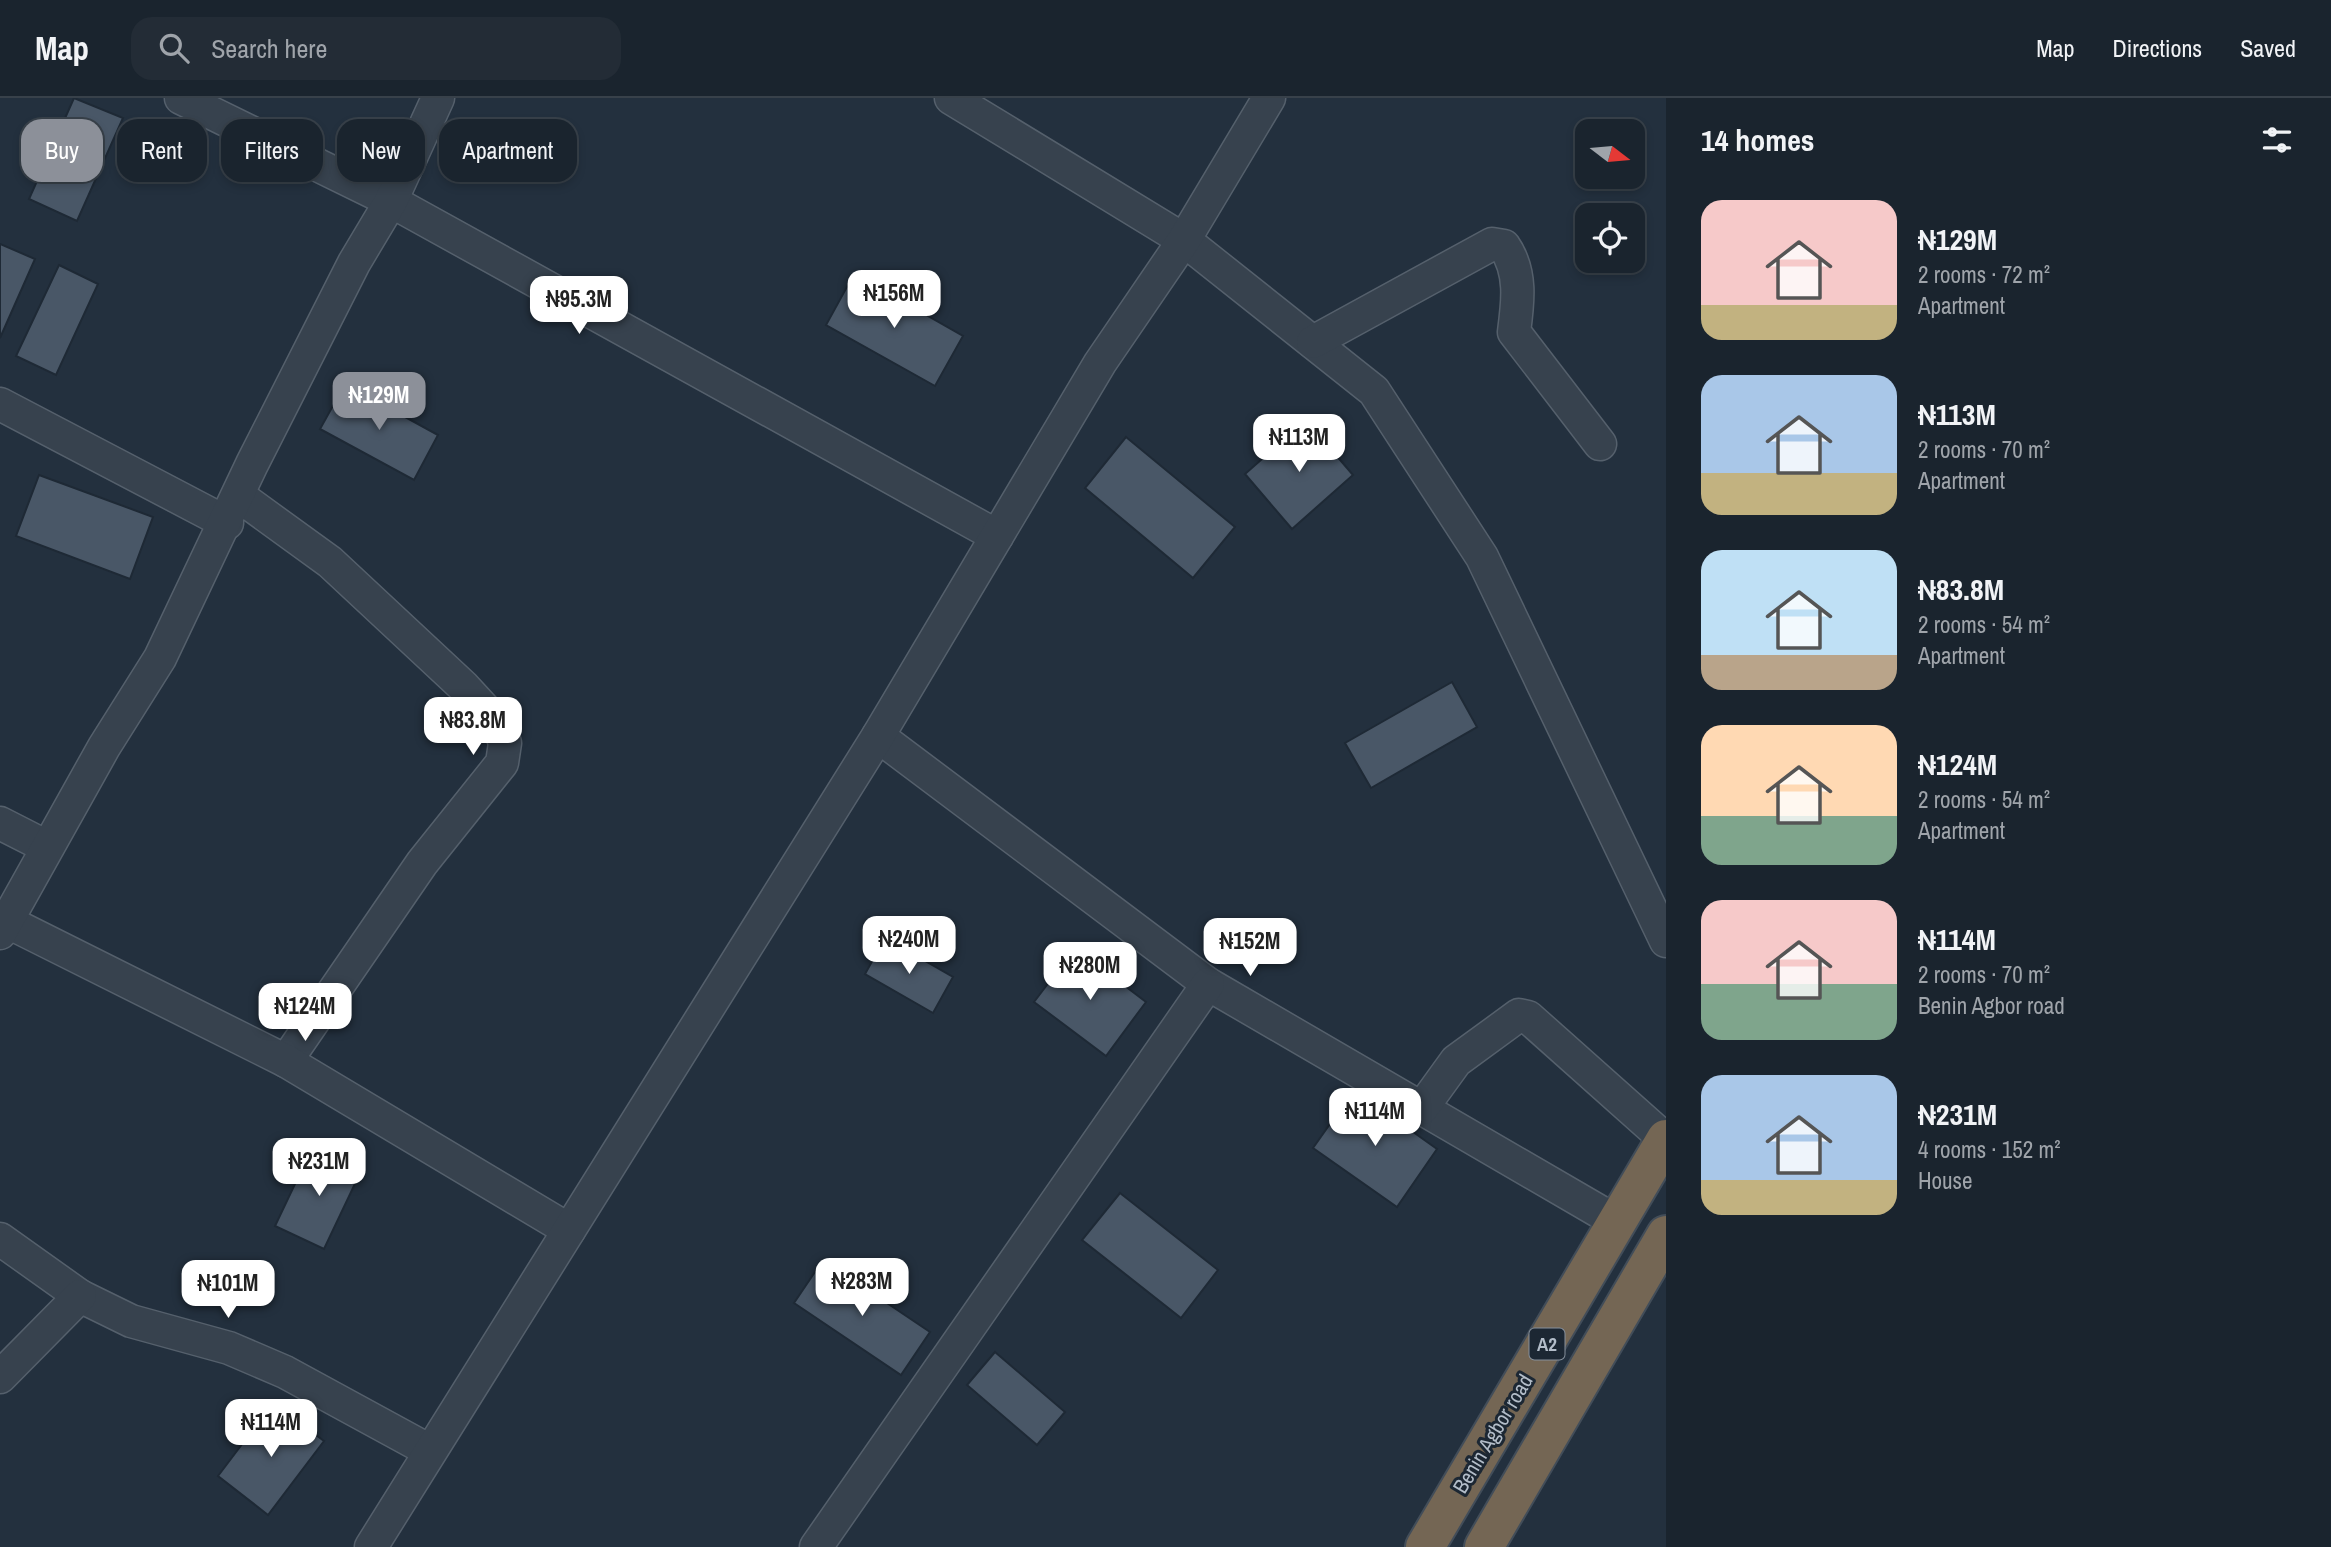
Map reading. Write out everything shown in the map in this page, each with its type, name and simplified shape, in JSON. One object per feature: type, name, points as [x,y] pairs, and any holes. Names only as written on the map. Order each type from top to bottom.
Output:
[{"type":"highway","name":"Benin Agbor road","points":[[1425,1547],[1619,1223],[1666,1139]]},
{"type":"highway","name":"A2","points":[[1484,1547],[1666,1235]]},
{"type":"street","points":[[181,98],[391,201],[997,536]]},
{"type":"street","points":[[438,98],[391,201],[354,263],[160,657],[104,747],[3,927],[286,1061],[569,1230]]},
{"type":"street","points":[[951,98],[1184,240],[1374,391],[1482,557],[1666,941]]},
{"type":"street","points":[[371,1547],[878,736],[1100,363],[1184,240],[1269,98]]},
{"type":"street","points":[[1313,342],[1492,244],[1504,246],[1511,257],[1518,279],[1514,332],[1600,444]]},
{"type":"street","points":[[0,404],[233,510],[330,562],[416,642],[498,724],[505,744],[502,763],[422,863],[286,1061]]},
{"type":"street","points":[[878,736],[1208,984],[1619,1223]]},
{"type":"street","points":[[0,824],[47,847]]},
{"type":"street","points":[[816,1547],[1208,984]]},
{"type":"street","points":[[1422,1108],[1456,1061],[1518,1015],[1528,1017],[1666,1139]]},
{"type":"street","points":[[0,1239],[80,1296],[131,1321],[229,1348],[285,1372],[430,1451]]},
{"type":"street","points":[[0,1377],[80,1296]]},
{"type":"building","points":[[74,98],[123,118],[117,119],[117,131],[103,163],[103,119],[65,119]]},
{"type":"building","points":[[37,182],[94,182],[77,221],[29,199]]},
{"type":"building","points":[[0,244],[35,259],[0,338]]},
{"type":"building","points":[[59,265],[98,284],[56,375],[16,356]]},
{"type":"building","points":[[854,274],[963,336],[935,386],[826,325]]},
{"type":"building","points":[[345,384],[438,435],[414,480],[320,429]]},
{"type":"building","points":[[1306,420],[1353,475],[1292,529],[1245,474]]},
{"type":"building","points":[[1126,437],[1235,527],[1193,578],[1085,488]]},
{"type":"building","points":[[39,475],[153,517],[130,579],[16,536]]},
{"type":"building","points":[[1452,682],[1477,727],[1371,788],[1345,743]]},
{"type":"building","points":[[885,938],[953,977],[933,1013],[865,974]]},
{"type":"building","points":[[1075,948],[1146,1002],[1106,1056],[1034,1002]]},
{"type":"building","points":[[1354,1090],[1437,1149],[1397,1207],[1313,1148]]},
{"type":"building","points":[[313,1146],[362,1169],[324,1249],[275,1226]]},
{"type":"building","points":[[1120,1193],[1218,1270],[1181,1318],[1082,1240]]},
{"type":"building","points":[[823,1260],[930,1332],[901,1375],[794,1303]]},
{"type":"building","points":[[995,1352],[1065,1412],[1037,1445],[967,1385]]},
{"type":"building","points":[[273,1403],[324,1441],[268,1515],[218,1476]]}]
